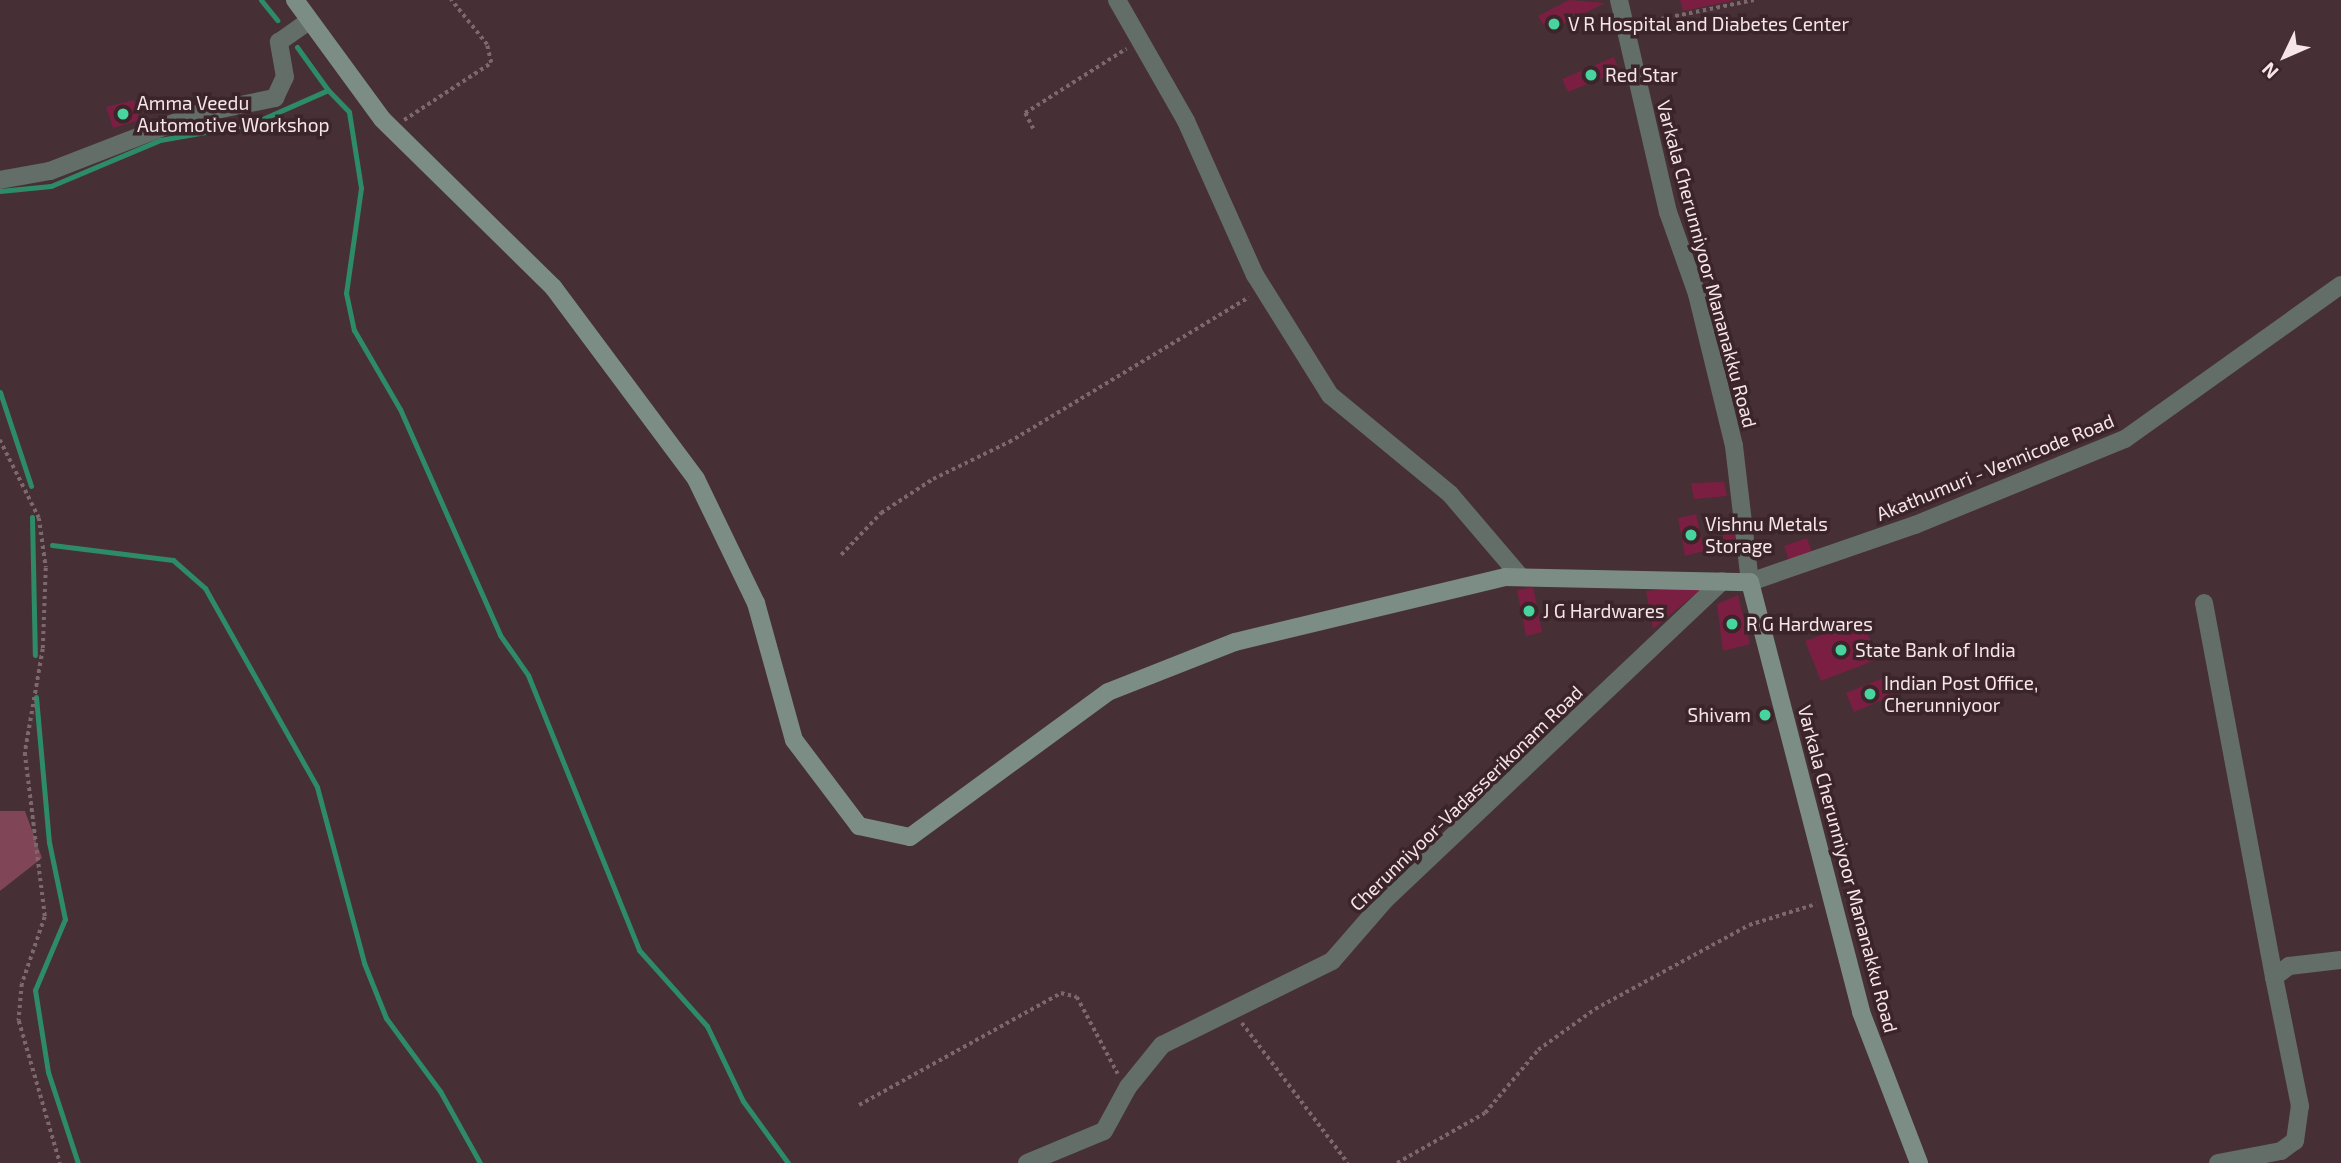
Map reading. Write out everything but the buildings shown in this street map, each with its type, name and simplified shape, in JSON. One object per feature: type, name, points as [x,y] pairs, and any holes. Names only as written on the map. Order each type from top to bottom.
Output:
[{"type":"main road","points":[[295,0],[307,22],[392,129],[553,287],[696,479],[756,603],[794,740],[859,827],[910,837],[1108,692],[1235,642],[1520,576],[1750,582]]},
{"type":"main road","name":"Varkala Cherunniyoor Mananakku Road","points":[[1750,582],[1861,1012],[1919,1163]]},
{"type":"street","points":[[1117,0],[1186,121],[1263,289],[1330,395],[1450,494],[1520,576]]},
{"type":"street","name":"Varkala Cherunniyoor Mananakku Road","points":[[1619,0],[1668,212],[1698,294],[1734,446],[1750,582]]},
{"type":"street","points":[[0,180],[50,171],[197,114],[275,98],[285,78],[279,42],[307,22]]},
{"type":"street","name":"Akathumuri - Vennicode Road","points":[[1750,582],[1915,525],[2125,439],[2341,285]]},
{"type":"street","name":"Cherunniyoor-Vadasserikonam Road","points":[[1027,1163],[1104,1131],[1128,1087],[1162,1045],[1332,961],[1385,900],[1722,581]]},
{"type":"street","points":[[2204,603],[2301,1126],[2295,1141],[2281,1151],[2218,1163]]},
{"type":"street","points":[[2274,977],[2289,965],[2341,960]]},
{"type":"path","points":[[392,129],[491,63],[486,45],[452,0]]},
{"type":"path","points":[[1625,27],[1754,0]]},
{"type":"path","points":[[1033,129],[1025,113],[1140,41]]},
{"type":"path","points":[[841,555],[881,513],[933,479],[1009,442],[1263,289]]},
{"type":"path","points":[[0,440],[39,518],[46,568],[43,649],[25,753],[45,917],[22,984],[19,1021],[60,1163]]},
{"type":"path","points":[[1397,1163],[1485,1113],[1538,1050],[1595,1009],[1749,925],[1832,900]]},
{"type":"path","points":[[859,1105],[1061,993],[1077,997],[1128,1087]]},
{"type":"path","points":[[1230,1012],[1255,1036],[1348,1163]]},
{"type":"shaded area","points":[[0,811],[25,811],[42,858],[0,891]]},
{"type":"waterway","points":[[261,0],[277,20]]},
{"type":"waterway","points":[[297,47],[328,90]]},
{"type":"waterway","points":[[0,191],[51,186],[160,140],[251,124],[328,90],[349,112],[361,188],[346,293],[354,330],[400,409],[500,635],[528,675],[639,950],[707,1026],[743,1101],[788,1163]]},
{"type":"waterway","points":[[0,392],[31,486]]},
{"type":"waterway","points":[[32,517],[35,655]]},
{"type":"waterway","points":[[52,545],[173,560],[205,588],[317,787],[364,963],[386,1018],[440,1091],[480,1163]]},
{"type":"waterway","points":[[36,697],[49,842],[65,919],[35,990],[48,1072],[78,1163]]},
{"type":"place","name":"V R Hospital and Diabetes Center","points":[[1554,24]]},
{"type":"place","name":"Red Star","points":[[1591,75]]},
{"type":"place","name":"Amma Veedu Automotive Workshop","points":[[123,114]]},
{"type":"place","name":"Vishnu Metals Storage","points":[[1691,535]]},
{"type":"place","name":"J G Hardwares","points":[[1529,611]]},
{"type":"place","name":"R G Hardwares","points":[[1732,624]]},
{"type":"place","name":"State Bank of India","points":[[1841,650]]},
{"type":"place","name":"Indian Post Office, Cherunniyoor","points":[[1870,694]]},
{"type":"place","name":"Shivam","points":[[1765,715]]}]
